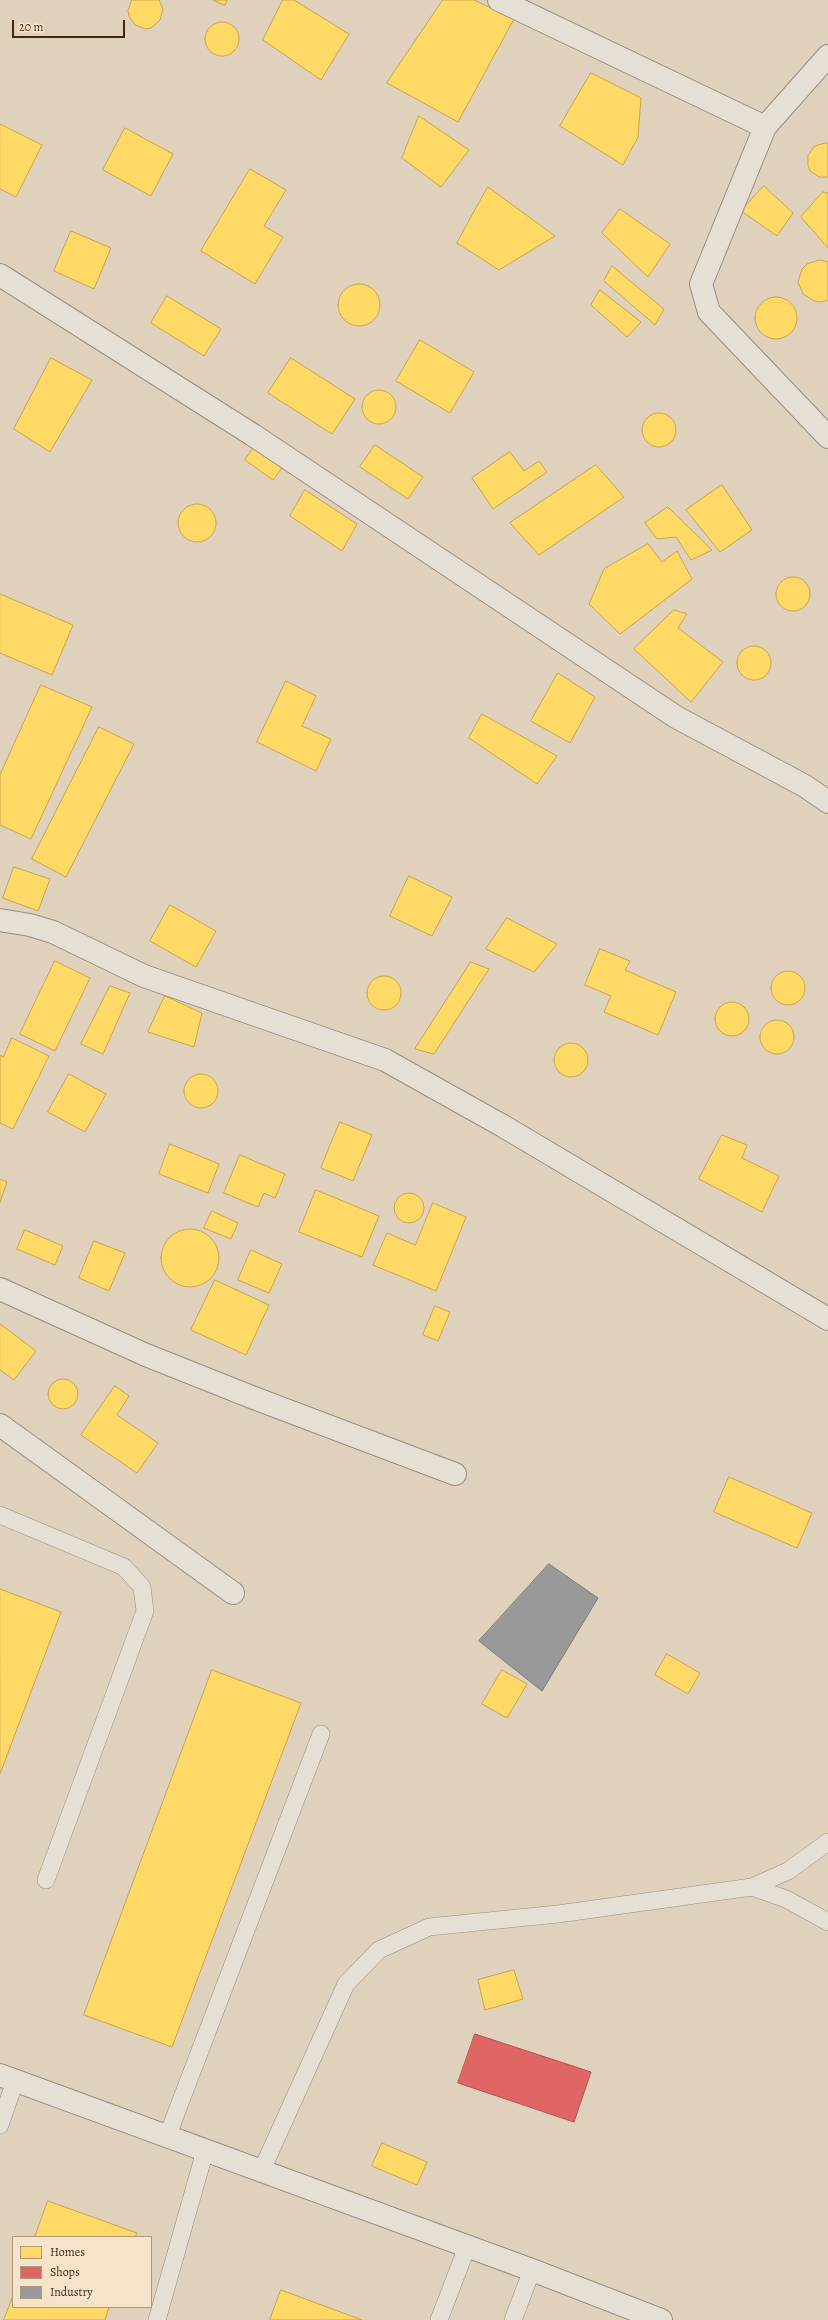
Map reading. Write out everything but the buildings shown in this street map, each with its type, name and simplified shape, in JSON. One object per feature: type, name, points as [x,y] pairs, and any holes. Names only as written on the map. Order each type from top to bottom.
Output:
[{"type":"street","points":[[499,0],[765,127]]},
{"type":"street","points":[[828,56],[765,127],[701,284],[709,312],[828,437]]},
{"type":"street","points":[[0,275],[253,435],[676,717],[805,786],[828,802]]},
{"type":"street","points":[[0,920],[30,925],[53,932],[144,976],[385,1060],[503,1126],[828,1320]]},
{"type":"street","points":[[0,1289],[146,1355],[254,1398],[455,1474]]},
{"type":"street","points":[[0,1425],[233,1593]]},
{"type":"street","points":[[8,2078],[261,2172],[532,2270],[661,2320]]},
{"type":"lane","points":[[0,1515],[124,1566],[142,1586],[145,1611],[46,1880]]},
{"type":"lane","points":[[167,2137],[321,1734]]},
{"type":"lane","points":[[261,2172],[346,1984],[379,1950],[429,1927],[558,1914],[752,1886],[788,1871],[828,1842]]},
{"type":"lane","points":[[752,1886],[786,1899],[828,1922]]},
{"type":"lane","points":[[0,2125],[8,2078]]},
{"type":"lane","points":[[157,2320],[205,2151]]},
{"type":"lane","points":[[440,2320],[467,2247]]},
{"type":"lane","points":[[513,2320],[532,2270]]}]
